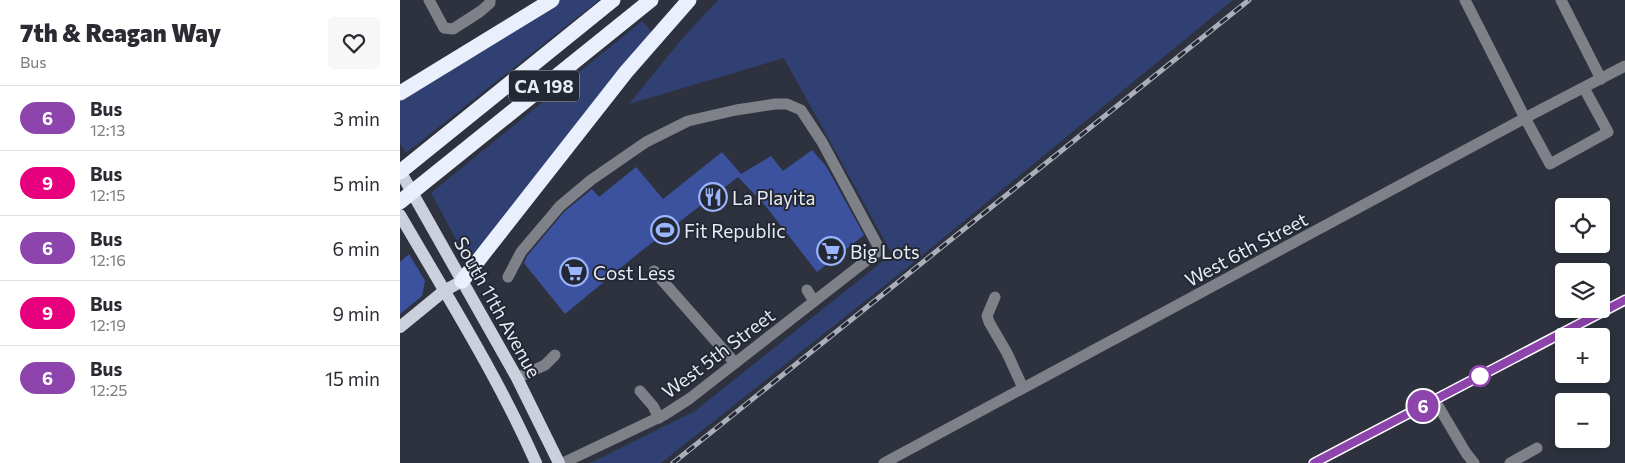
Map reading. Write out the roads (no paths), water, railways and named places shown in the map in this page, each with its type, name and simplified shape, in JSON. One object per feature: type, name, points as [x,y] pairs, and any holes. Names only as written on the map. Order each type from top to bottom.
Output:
[{"type":"highway","points":[[400,93],[552,0]]},
{"type":"highway","name":"CA 198","points":[[400,172],[613,0]]},
{"type":"highway","name":"CA 198","points":[[400,202],[651,0]]},
{"type":"highway","points":[[462,281],[626,72],[689,0]]},
{"type":"main road","name":"South 11th Avenue","points":[[400,172],[517,378],[559,463]]},
{"type":"main road","name":"South 11th Avenue","points":[[400,215],[444,291],[456,308],[498,386],[536,463]]},
{"type":"main road","points":[[400,328],[444,291],[462,281]]},
{"type":"street","points":[[429,0],[444,28],[453,29],[481,11],[490,0]]},
{"type":"street","points":[[1465,0],[1550,164],[1608,132],[1584,88]]},
{"type":"street","points":[[1561,0],[1601,78]]},
{"type":"street","name":"West 6th Street","points":[[884,463],[1625,66]]},
{"type":"street","name":"West 5th Street","points":[[508,277],[521,252],[560,206],[591,180],[646,142],[688,121],[736,110],[775,104],[788,104],[801,110],[822,142],[880,250],[689,400],[659,418],[563,463]]},
{"type":"street","points":[[654,271],[735,363]]},
{"type":"street","points":[[808,290],[814,302]]},
{"type":"street","points":[[996,297],[987,316],[1024,388]]},
{"type":"street","points":[[1314,463],[1625,300]]},
{"type":"street","points":[[517,378],[544,365],[555,355]]},
{"type":"street","points":[[640,390],[653,406],[659,418]]},
{"type":"street","points":[[1434,399],[1474,463]]},
{"type":"street","points":[[1510,463],[1537,448]]},
{"type":"railway","points":[[673,463],[1249,0]]},
{"type":"place","name":"La Playita","points":[[713,197]]},
{"type":"place","name":"Fit Republic","points":[[665,230]]},
{"type":"place","name":"Big Lots","points":[[831,251]]},
{"type":"place","name":"Cost Less","points":[[574,272]]}]
